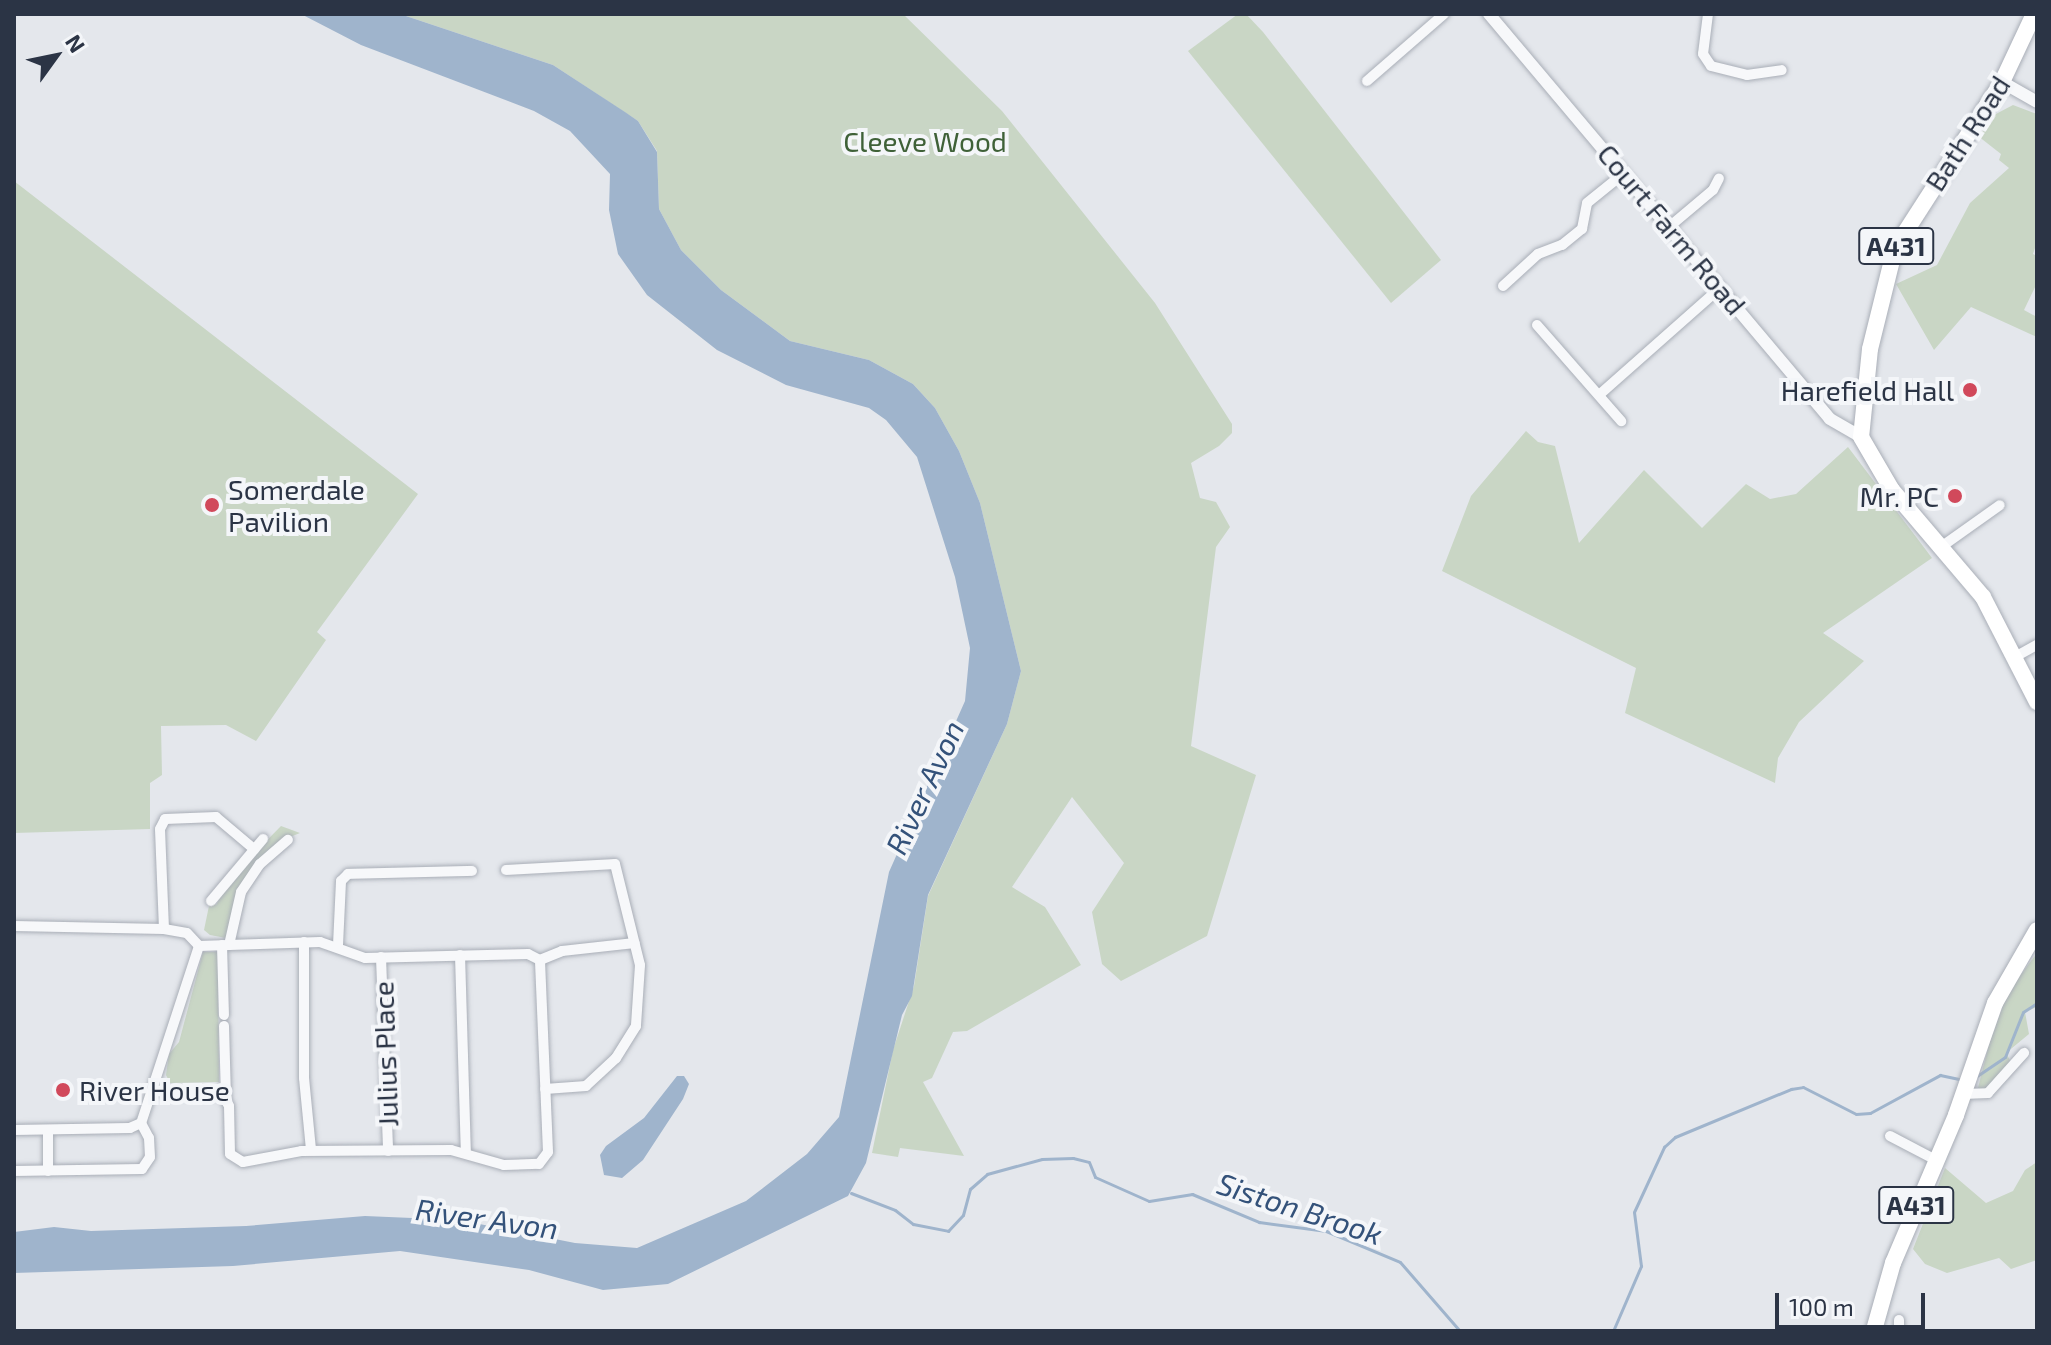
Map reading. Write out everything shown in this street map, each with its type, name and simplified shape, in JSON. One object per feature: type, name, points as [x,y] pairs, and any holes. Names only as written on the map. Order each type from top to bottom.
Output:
[{"type":"main road","name":"Bath Road","points":[[1861,437],[1870,349],[1895,248],[2002,82],[2034,14]]},
{"type":"main road","points":[[1861,437],[1879,472],[1983,597],[2037,702]]},
{"type":"main road","name":"A431","points":[[1868,1331],[1875,1331],[1893,1263],[1965,1089],[1995,1003],[2037,930]]},
{"type":"street","points":[[1367,81],[1444,14]]},
{"type":"street","name":"Court Farm Road","points":[[1489,14],[1830,419],[1861,437]]},
{"type":"street","points":[[1708,14],[1705,61],[1730,72],[1768,78],[1782,70]]},
{"type":"street","points":[[2002,82],[2037,102]]},
{"type":"street","points":[[1503,286],[1538,254],[1562,245],[1582,229],[1587,203],[1624,173]]},
{"type":"street","points":[[1669,227],[1718,193],[1719,178]]},
{"type":"street","points":[[1599,395],[1721,287]]},
{"type":"street","points":[[1537,325],[1621,421]]},
{"type":"street","points":[[1941,547],[2000,505]]},
{"type":"street","points":[[2015,657],[2037,645]]},
{"type":"street","points":[[164,929],[160,829],[165,819],[216,817],[254,849]]},
{"type":"street","points":[[211,901],[263,839]]},
{"type":"street","points":[[288,840],[260,864],[241,892],[225,945],[226,1098],[229,1145],[236,1160],[272,1160],[311,1150],[466,1152],[504,1165],[545,1160],[540,960]]},
{"type":"street","points":[[506,870],[615,864],[635,943],[642,990],[630,1039],[586,1086],[545,1089]]},
{"type":"street","points":[[338,945],[341,881],[348,874],[472,871]]},
{"type":"street","points":[[14,926],[164,929],[187,933],[199,946],[304,942],[338,945],[357,956],[381,957],[528,954],[540,960],[562,951],[635,943]]},
{"type":"street","points":[[304,942],[304,1078],[311,1150]]},
{"type":"street","points":[[14,1130],[130,1128],[141,1123],[199,946]]},
{"type":"street","points":[[460,955],[466,1152]]},
{"type":"street","name":"Julius Place","points":[[381,957],[388,1151]]},
{"type":"street","points":[[1965,1089],[1988,1093],[2024,1053]]},
{"type":"street","points":[[153,1091],[226,1098]]},
{"type":"street","points":[[14,1171],[146,1167],[149,1138],[141,1123]]},
{"type":"street","points":[[48,1130],[48,1171]]},
{"type":"street","points":[[1890,1136],[1936,1160]]},
{"type":"green space","name":"Cleeve Wood","points":[[400,14],[903,14],[1002,111],[1155,303],[1232,424],[1232,433],[1219,446],[1191,463],[1200,498],[1216,502],[1230,527],[1216,547],[1191,746],[1256,775],[1207,936],[1121,981],[1102,964],[1092,912],[1124,863],[1072,797],[1012,887],[1045,907],[1081,965],[967,1031],[953,1032],[932,1078],[923,1082],[964,1156],[900,1148],[898,1157],[872,1153],[893,1050],[914,986],[928,896],[1007,724],[1021,671],[980,503],[959,451],[935,408],[913,384],[869,360],[790,341],[721,290],[681,250],[659,209],[657,151],[638,121],[553,65]]},
{"type":"green space","points":[[1238,14],[1246,14],[1263,32],[1441,260],[1391,303],[1188,51]]},
{"type":"green space","points":[[2013,105],[2037,114],[2037,242],[2033,254],[2037,256],[2037,283],[2024,310],[2037,317],[2037,337],[1971,307],[1934,350],[1896,284],[1937,265],[1970,203],[2009,168],[1999,160],[2001,154],[1978,136],[1994,115]]},
{"type":"green space","name":"Somerdale Pavilion","points":[[14,181],[418,494],[317,632],[326,640],[256,741],[226,725],[161,726],[162,775],[150,783],[150,829],[14,833]]},
{"type":"green space","points":[[1526,431],[1538,442],[1555,446],[1579,543],[1644,470],[1702,528],[1746,484],[1770,499],[1796,494],[1848,447],[1932,558],[1823,633],[1864,661],[1799,722],[1778,758],[1775,783],[1625,713],[1636,668],[1442,571],[1471,496]]},
{"type":"green space","points":[[281,826],[300,833],[280,841],[237,894],[226,938],[210,935],[204,930],[210,901],[216,905],[234,874]]},
{"type":"green space","points":[[203,952],[218,952],[219,1082],[170,1083],[166,1075],[169,1054],[179,1042]]},
{"type":"green space","points":[[2037,953],[2037,1007],[2025,1012],[2029,1034],[2006,1053],[2013,1066],[1986,1092],[1978,1088],[1989,1044],[2008,992]]},
{"type":"green space","points":[[2037,1162],[2037,1260],[2011,1269],[1999,1258],[1947,1273],[1925,1264],[1913,1249],[1945,1168],[1986,1203],[2013,1191],[2025,1170]]},
{"type":"water","points":[[301,14],[400,14],[553,65],[638,121],[657,152],[659,209],[681,250],[721,290],[790,341],[869,360],[913,384],[935,408],[959,451],[980,503],[1021,671],[1007,724],[928,895],[912,996],[902,1015],[866,1163],[848,1196],[668,1284],[603,1290],[529,1270],[400,1251],[233,1266],[14,1273],[14,1232],[54,1227],[91,1231],[246,1226],[365,1216],[459,1220],[575,1243],[637,1248],[746,1201],[807,1154],[839,1117],[889,872],[965,701],[970,648],[955,577],[917,457],[886,420],[869,408],[786,385],[717,350],[647,295],[618,254],[609,210],[610,174],[570,131],[534,111],[361,45]]},
{"type":"water","points":[[677,1076],[684,1076],[689,1084],[683,1099],[643,1160],[622,1178],[604,1175],[600,1155],[606,1146],[644,1118]]},
{"type":"waterway","name":"Siston Brook","points":[[1974,1078],[2005,1057],[2023,1012],[2037,1003]]},
{"type":"waterway","name":"Siston Brook","points":[[1613,1331],[1641,1266],[1634,1212],[1664,1147],[1675,1137],[1791,1089],[1803,1087],[1856,1114],[1870,1113],[1940,1075],[1963,1080]]},
{"type":"waterway","name":"Siston Brook","points":[[851,1193],[895,1210],[913,1224],[948,1231],[963,1215],[970,1189],[987,1174],[1042,1159],[1073,1158],[1089,1162],[1095,1177],[1149,1201],[1192,1194],[1259,1222],[1326,1231],[1400,1262],[1460,1331]]},
{"type":"place","name":"Harefield Hall","points":[[1970,390]]},
{"type":"place","name":"Mr. PC","points":[[1955,496]]},
{"type":"place","name":"Somerdale Pavilion","points":[[212,505]]},
{"type":"place","name":"River House","points":[[63,1090]]},
{"type":"water label","name":"River Avon","points":[[924,787]]},
{"type":"water label","name":"River Avon","points":[[487,1218]]}]
